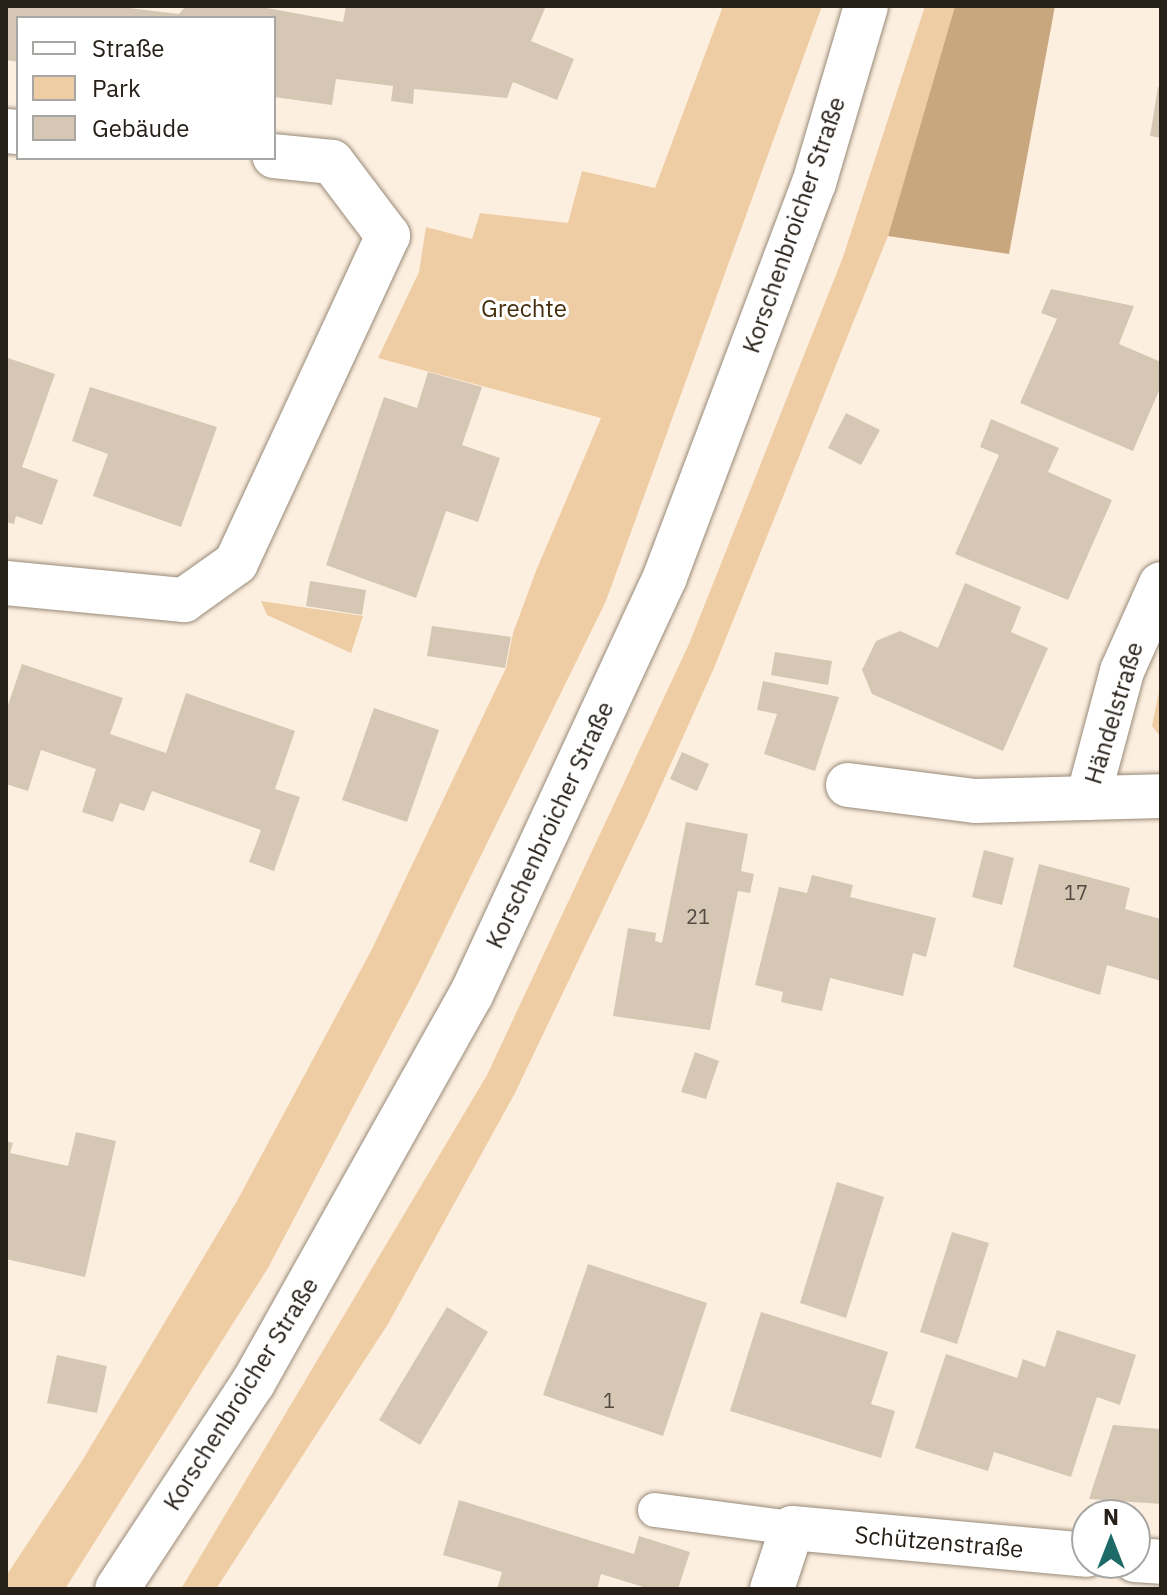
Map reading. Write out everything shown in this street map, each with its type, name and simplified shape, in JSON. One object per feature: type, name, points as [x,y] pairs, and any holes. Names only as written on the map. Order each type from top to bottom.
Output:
[{"type":"main road","name":"Korschenbroicher Straße","points":[[117,1589],[253,1383],[471,995],[665,577],[814,183],[866,6]]},
{"type":"main road","points":[[6,583],[184,600],[236,563],[388,236],[332,162],[276,156]]},
{"type":"main road","name":"Händelstraße","points":[[1088,798],[1122,671],[1161,584]]},
{"type":"main road","points":[[848,785],[975,801],[1161,796]]},
{"type":"main road","points":[[772,1589],[792,1528]]},
{"type":"main road","name":"Schützenstraße","points":[[792,1528],[1071,1554]]},
{"type":"lane","points":[[655,1510],[792,1528]]},
{"type":"green space","name":"Grechte","points":[[723,6],[822,6],[606,601],[418,984],[268,1268],[65,1589],[6,1589],[6,1576],[82,1461],[237,1201],[372,949],[506,668],[513,633],[536,571],[601,418],[378,358],[419,272],[426,227],[472,239],[480,213],[568,223],[582,171],[655,188]]},
{"type":"green space","points":[[925,6],[955,6],[888,236],[714,668],[647,817],[515,1093],[388,1324],[216,1589],[181,1589],[487,1075],[689,644],[843,257]]},
{"type":"green space","points":[[261,601],[363,616],[351,653],[267,615]]},
{"type":"green space","points":[[1161,682],[1161,737],[1152,726]]},
{"type":"shaded area","points":[[955,6],[1055,6],[1009,254],[888,236]]},
{"type":"building","points":[[6,6],[112,6],[179,14],[186,6],[256,6],[343,22],[346,6],[546,6],[531,41],[574,59],[557,100],[513,82],[507,98],[414,89],[413,104],[391,101],[393,86],[336,79],[332,105],[276,97],[276,16],[16,16],[16,62],[6,60]]},
{"type":"building","points":[[1158,87],[1161,88],[1161,138],[1150,136]]},
{"type":"building","points":[[1051,289],[1134,306],[1119,344],[1161,362],[1161,386],[1133,451],[1020,403],[1057,319],[1041,313]]},
{"type":"building","points":[[8,358],[55,374],[22,467],[58,480],[42,525],[16,516],[14,524],[6,522]]},
{"type":"building","points":[[428,372],[482,387],[462,445],[500,458],[478,522],[446,511],[416,598],[326,565],[384,397],[417,408]]},
{"type":"building","points":[[90,387],[217,427],[181,527],[93,496],[108,454],[72,441]]},
{"type":"building","points":[[846,413],[880,430],[861,465],[828,448]]},
{"type":"building","points":[[991,419],[1059,448],[1048,472],[1112,500],[1068,600],[955,554],[999,455],[980,447]]},
{"type":"building","points":[[310,581],[366,590],[362,615],[306,606]]},
{"type":"building","points":[[965,583],[1021,607],[1011,632],[1048,648],[1003,751],[872,694],[862,670],[876,641],[900,631],[938,648]]},
{"type":"building","points":[[432,626],[511,637],[505,668],[427,656]]},
{"type":"building","points":[[775,652],[832,661],[828,685],[771,675]]},
{"type":"building","points":[[22,664],[123,698],[110,734],[166,753],[186,693],[295,731],[275,789],[300,797],[274,871],[249,862],[261,830],[152,791],[144,811],[120,803],[113,822],[82,812],[96,769],[41,750],[28,791],[6,784],[6,711]]},
{"type":"building","points":[[763,681],[839,697],[815,771],[764,754],[777,714],[757,710]]},
{"type":"building","points":[[374,708],[439,730],[407,822],[342,800]]},
{"type":"building","points":[[682,752],[709,764],[697,791],[670,779]]},
{"type":"building","points":[[686,822],[748,834],[741,871],[754,874],[750,893],[738,891],[710,1030],[613,1016],[628,928],[656,933],[655,941],[662,943]]},
{"type":"building","points":[[984,850],[1014,858],[1002,905],[972,897]]},
{"type":"building","points":[[1039,864],[1130,888],[1125,909],[1161,919],[1161,981],[1107,965],[1100,995],[1013,967]]},
{"type":"building","points":[[812,875],[853,885],[850,897],[936,918],[926,957],[913,953],[903,996],[830,978],[822,1011],[781,1002],[783,992],[755,985],[779,887],[807,893]]},
{"type":"building","points":[[695,1052],[719,1061],[706,1099],[681,1092]]},
{"type":"building","points":[[76,1132],[116,1141],[85,1277],[6,1259],[6,1141],[13,1143],[10,1153],[68,1166]]},
{"type":"building","points":[[837,1182],[884,1197],[846,1318],[800,1303]]},
{"type":"building","points":[[952,1232],[989,1243],[957,1344],[920,1332]]},
{"type":"building","points":[[588,1264],[707,1303],[663,1436],[543,1395]]},
{"type":"building","points":[[447,1307],[488,1332],[420,1445],[379,1420]]},
{"type":"building","points":[[761,1312],[888,1352],[871,1404],[895,1411],[881,1458],[730,1411]]},
{"type":"building","points":[[1057,1330],[1136,1355],[1120,1405],[1097,1397],[1071,1477],[994,1452],[988,1471],[915,1448],[946,1354],[1017,1378],[1023,1359],[1045,1367]]},
{"type":"building","points":[[57,1355],[107,1366],[97,1413],[47,1403]]},
{"type":"building","points":[[1113,1425],[1161,1429],[1161,1504],[1151,1503],[1151,1499],[1089,1499]]},
{"type":"building","points":[[459,1500],[634,1554],[639,1536],[690,1552],[678,1589],[650,1589],[601,1574],[597,1589],[497,1589],[502,1572],[443,1555]]}]
